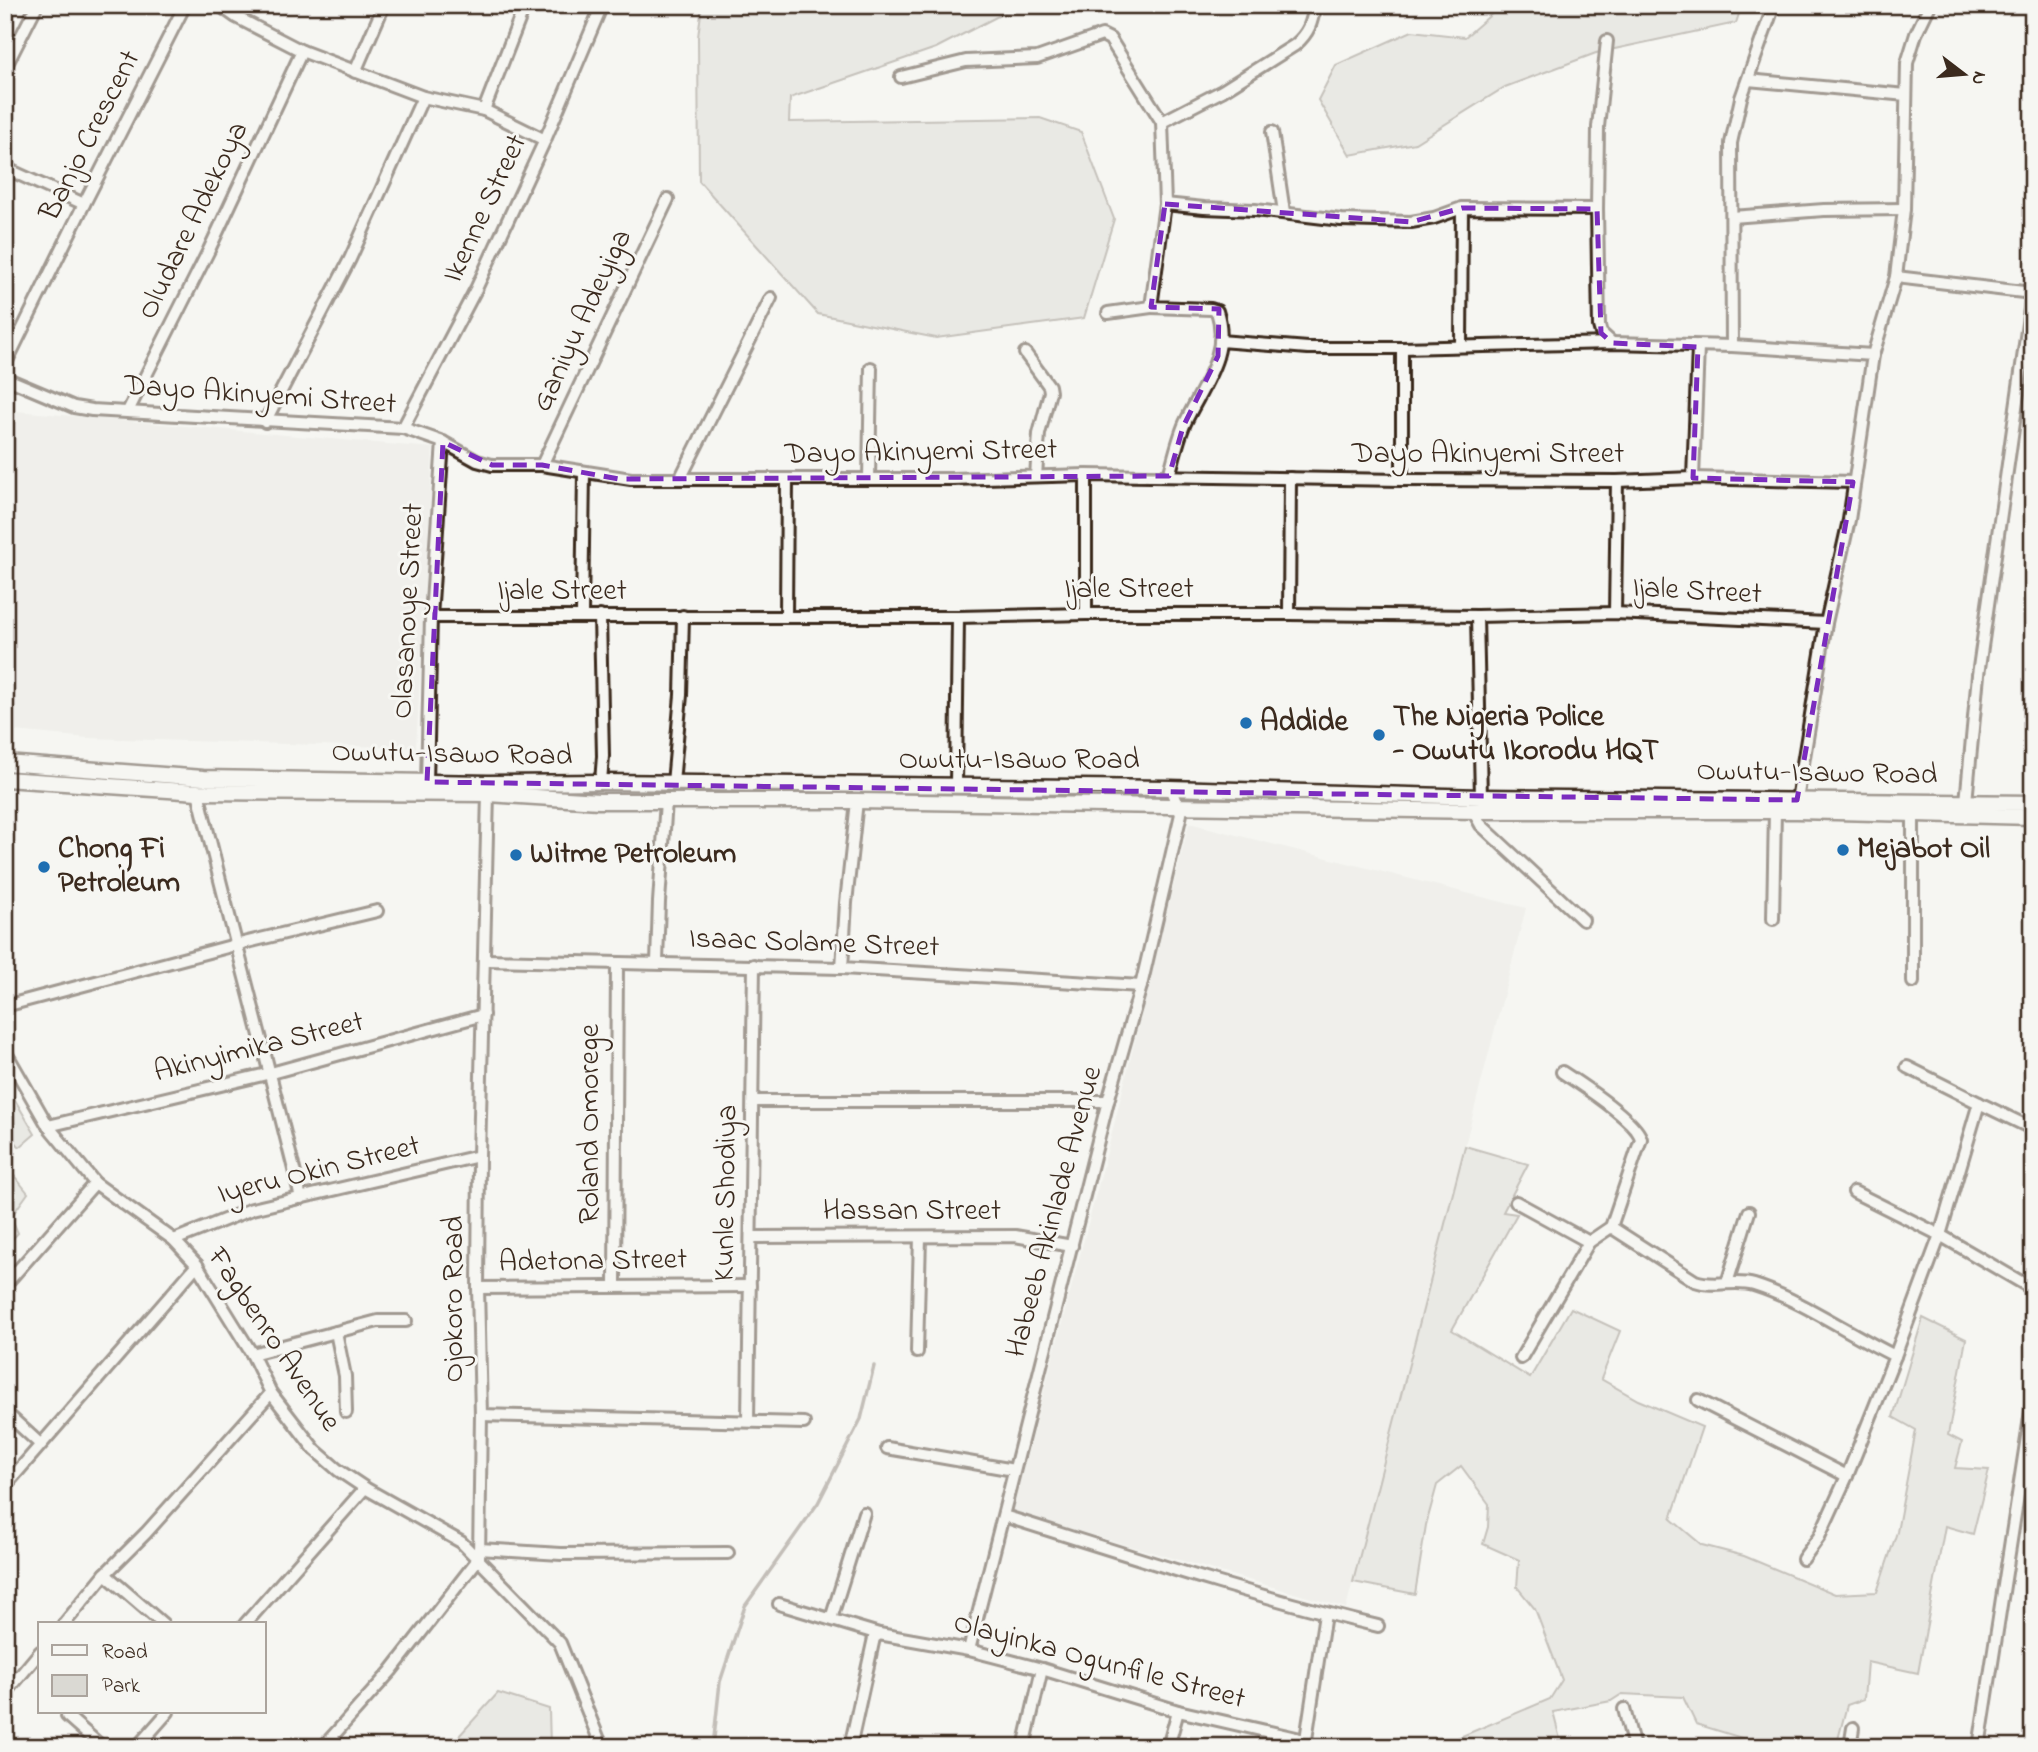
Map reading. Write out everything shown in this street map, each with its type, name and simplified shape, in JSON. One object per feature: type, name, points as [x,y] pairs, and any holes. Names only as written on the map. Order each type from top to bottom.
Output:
[{"type":"street","points":[[5,68],[37,5]]},
{"type":"street","name":"Banjo Crescent","points":[[5,365],[186,5]]},
{"type":"street","points":[[219,5],[236,17],[302,51],[423,97],[484,110],[545,140]]},
{"type":"street","points":[[236,17],[241,5]]},
{"type":"street","points":[[355,72],[384,5]]},
{"type":"street","points":[[484,110],[525,5]]},
{"type":"street","name":"Ikenne Street","points":[[403,428],[476,289],[545,140],[602,5]]},
{"type":"street","points":[[1162,122],[1222,91],[1295,45],[1305,36],[1312,24],[1315,5]]},
{"type":"street","points":[[1732,346],[1731,144],[1735,120],[1774,5]]},
{"type":"street","points":[[1797,800],[1826,623],[1845,540],[1873,355],[1896,277],[1905,209],[1906,95],[1911,47],[1930,5]]},
{"type":"street","points":[[901,77],[966,61],[1037,58],[1102,35],[1110,39],[1162,122],[1165,204],[1151,307]]},
{"type":"street","points":[[1607,41],[1598,127],[1597,209],[1599,326],[1601,333],[1612,344]]},
{"type":"street","name":"Oludare Adekoya","points":[[128,411],[209,250],[302,51]]},
{"type":"street","points":[[1748,80],[1906,95]]},
{"type":"street","points":[[265,422],[350,259],[423,97]]},
{"type":"street","points":[[1272,132],[1284,212]]},
{"type":"street","points":[[5,168],[84,204]]},
{"type":"street","name":"Ganiyu Adeyiga","points":[[542,465],[668,199]]},
{"type":"street","points":[[1165,204],[1284,212],[1341,220],[1411,222],[1434,218],[1462,208],[1597,209]]},
{"type":"street","points":[[1461,345],[1462,208]]},
{"type":"street","points":[[1732,217],[1825,210],[1905,209]]},
{"type":"street","points":[[1896,277],[2032,290],[1978,675],[1966,802]]},
{"type":"street","points":[[680,479],[771,298]]},
{"type":"street","points":[[1108,313],[1151,307],[1217,311],[1220,341],[1214,369],[1183,427],[1168,475]]},
{"type":"street","points":[[1220,341],[1308,348],[1612,344],[1732,346],[1873,355]]},
{"type":"street","points":[[1693,478],[1698,347]]},
{"type":"street","points":[[1402,348],[1402,480]]},
{"type":"street","points":[[1025,353],[1049,386],[1050,392],[1039,434],[1036,476]]},
{"type":"street","points":[[869,479],[871,368]]},
{"type":"street","name":"Dayo Akinyemi Street","points":[[5,378],[74,407],[92,410],[403,428],[443,442],[477,461],[492,465],[542,465],[619,479],[1168,475],[1402,480],[1617,481],[1693,478],[1853,482]]},
{"type":"street","name":"Olasanoye Street","points":[[427,782],[431,617],[443,442]]},
{"type":"street","points":[[582,616],[584,472]]},
{"type":"street","points":[[1086,475],[1086,614]]},
{"type":"street","points":[[1289,614],[1290,478]]},
{"type":"street","points":[[786,479],[786,617]]},
{"type":"street","points":[[1615,613],[1617,481]]},
{"type":"street","name":"Ijale Street","points":[[431,617],[958,617],[1086,614],[1477,616],[1615,613],[1826,623]]},
{"type":"street","points":[[600,616],[603,756],[600,782]]},
{"type":"street","points":[[673,783],[681,695],[683,616]]},
{"type":"street","points":[[1477,616],[1480,804],[1476,816],[1481,825],[1583,920]]},
{"type":"street","points":[[956,786],[958,617]]},
{"type":"street","name":"Owutu-Isawo Road","points":[[5,763],[203,778],[1170,788],[1480,804],[2033,817]]},
{"type":"street","name":"Owutu-Isawo Road","points":[[5,779],[198,792],[488,794],[599,801],[857,801],[1178,806],[1797,800],[2033,803]]},
{"type":"street","name":"Habeeb Akinlade Avenue","points":[[970,1650],[1108,1101],[1141,986],[1181,814],[1170,788]]},
{"type":"street","points":[[198,792],[301,1198]]},
{"type":"street","name":"Ojokoro Road","points":[[479,1553],[481,1415],[478,1288],[488,794]]},
{"type":"street","points":[[657,962],[667,801]]},
{"type":"street","points":[[842,968],[857,801]]},
{"type":"street","points":[[1773,919],[1775,811]]},
{"type":"street","points":[[1913,815],[1913,982]]},
{"type":"street","points":[[5,1006],[235,945],[377,911]]},
{"type":"street","name":"Isaac Solame Street","points":[[485,960],[842,968],[1141,986]]},
{"type":"street","name":"Roland Omorege","points":[[615,1285],[617,964]]},
{"type":"street","name":"Kunle Shodiya","points":[[748,1421],[754,965]]},
{"type":"street","name":"Akinyimika Street","points":[[48,1126],[271,1073],[482,1015]]},
{"type":"street","name":"Fagbenro Avenue","points":[[5,1051],[48,1126],[95,1183],[174,1240],[197,1265],[253,1354],[271,1393],[316,1450],[338,1470],[365,1488],[479,1553],[560,1643],[602,1747]]},
{"type":"street","points":[[1907,1067],[2033,1129]]},
{"type":"street","points":[[1521,1358],[1589,1242],[1611,1227],[1641,1139],[1640,1134],[1594,1093],[1562,1072]]},
{"type":"street","points":[[753,1101],[1108,1101]]},
{"type":"street","points":[[1803,1559],[1819,1537],[1847,1476],[1895,1356],[1940,1235],[1979,1103]]},
{"type":"street","name":"Iyeru Okin Street","points":[[174,1240],[237,1213],[480,1156]]},
{"type":"street","points":[[5,1285],[95,1183]]},
{"type":"street","points":[[1854,1192],[1940,1235],[2033,1289]]},
{"type":"street","points":[[1516,1202],[1589,1242]]},
{"type":"street","points":[[1727,1283],[1749,1212]]},
{"type":"street","points":[[1611,1227],[1695,1281],[1704,1284],[1741,1282],[1776,1293],[1895,1356]]},
{"type":"street","name":"Hassan Street","points":[[751,1237],[1015,1237],[1072,1246]]},
{"type":"street","points":[[917,1352],[920,1237]]},
{"type":"street","points":[[5,1486],[197,1265]]},
{"type":"street","name":"Adetona Street","points":[[478,1288],[750,1286]]},
{"type":"street","points":[[253,1354],[378,1321],[406,1321]]},
{"type":"street","points":[[336,1332],[345,1376],[346,1412]]},
{"type":"street","points":[[66,1622],[105,1574],[146,1533],[271,1393]]},
{"type":"street","points":[[1979,1747],[2029,1465],[2033,1398]]},
{"type":"street","points":[[1698,1401],[1847,1476]]},
{"type":"street","points":[[5,1412],[40,1444]]},
{"type":"street","points":[[481,1415],[804,1423]]},
{"type":"street","points":[[887,1448],[1014,1470]]},
{"type":"street","points":[[247,1622],[365,1488]]},
{"type":"street","points":[[831,1619],[864,1513]]},
{"type":"street","points":[[1004,1516],[1325,1614],[1378,1626]]},
{"type":"street","points":[[323,1747],[391,1671],[479,1553],[728,1553]]},
{"type":"street","points":[[105,1574],[161,1622]]},
{"type":"street","name":"Olayinka Ogunfile Street","points":[[779,1604],[879,1634],[970,1650],[1042,1669],[1178,1711],[1305,1743]]},
{"type":"street","points":[[1305,1743],[1325,1614]]},
{"type":"street","points":[[850,1747],[874,1638],[879,1634]]},
{"type":"street","points":[[5,1694],[38,1654]]},
{"type":"street","points":[[1024,1747],[1042,1669]]},
{"type":"street","points":[[1624,1709],[1634,1747]]},
{"type":"street","points":[[1168,1747],[1178,1711]]},
{"type":"street","points":[[137,1747],[166,1714]]},
{"type":"street","points":[[67,1716],[102,1747]]},
{"type":"street","points":[[1850,1747],[1853,1728]]},
{"type":"highlighted area","points":[[1165,204],[1411,222],[1462,208],[1597,209],[1601,333],[1612,343],[1698,347],[1693,478],[1853,482],[1797,800],[427,782],[443,442],[492,465],[542,465],[619,479],[1169,476],[1183,427],[1218,356],[1219,309],[1151,307]]},
{"type":"shaded area","points":[[5,410],[433,448],[416,748],[88,738],[5,730]]},
{"type":"shaded area","points":[[1189,823],[1526,908],[1346,1608],[1012,1512],[1109,1145]]},
{"type":"green space","points":[[702,5],[1041,5],[1004,13],[936,48],[790,98],[789,122],[1040,118],[1081,132],[1114,219],[1084,318],[936,338],[818,314],[699,181],[698,37]]},
{"type":"green space","points":[[1502,5],[1742,5],[1736,23],[1596,53],[1505,87],[1415,143],[1350,155],[1318,100],[1336,65],[1412,31],[1465,37]]},
{"type":"green space","points":[[5,1083],[35,1134],[20,1147],[7,1126]]},
{"type":"green space","points":[[1465,1146],[1528,1164],[1503,1212],[1517,1214],[1452,1330],[1530,1378],[1571,1308],[1620,1331],[1601,1379],[1638,1400],[1702,1427],[1671,1519],[1702,1545],[1744,1556],[1835,1594],[1877,1592],[1897,1532],[1916,1430],[1893,1417],[1923,1318],[1966,1339],[1948,1435],[1962,1442],[1955,1468],[1989,1470],[1973,1534],[1945,1526],[1918,1673],[1867,1662],[1864,1699],[1847,1705],[1836,1747],[1771,1747],[1696,1724],[1683,1697],[1622,1694],[1611,1701],[1553,1712],[1562,1747],[1461,1747],[1455,1739],[1550,1699],[1562,1680],[1535,1609],[1517,1587],[1519,1560],[1483,1544],[1488,1527],[1489,1504],[1461,1466],[1437,1485],[1426,1525],[1415,1594],[1353,1582]]},
{"type":"green space","points":[[8,1168],[28,1193],[11,1217],[18,1233],[5,1247],[5,1177]]},
{"type":"green space","points":[[498,1693],[549,1709],[550,1747],[449,1747]]},
{"type":"waterway","points":[[713,1747],[720,1682],[745,1606],[818,1503],[861,1419],[874,1366]]},
{"type":"place","name":"Addide","points":[[1246,723]]},
{"type":"place","name":"The Nigeria Police - Owutu Ikorodu HQT","points":[[1379,735]]},
{"type":"place","name":"Mejabot Oil","points":[[1843,850]]},
{"type":"place","name":"Witme Petroleum","points":[[516,855]]},
{"type":"place","name":"Chong Fi Petroleum","points":[[44,867]]}]
